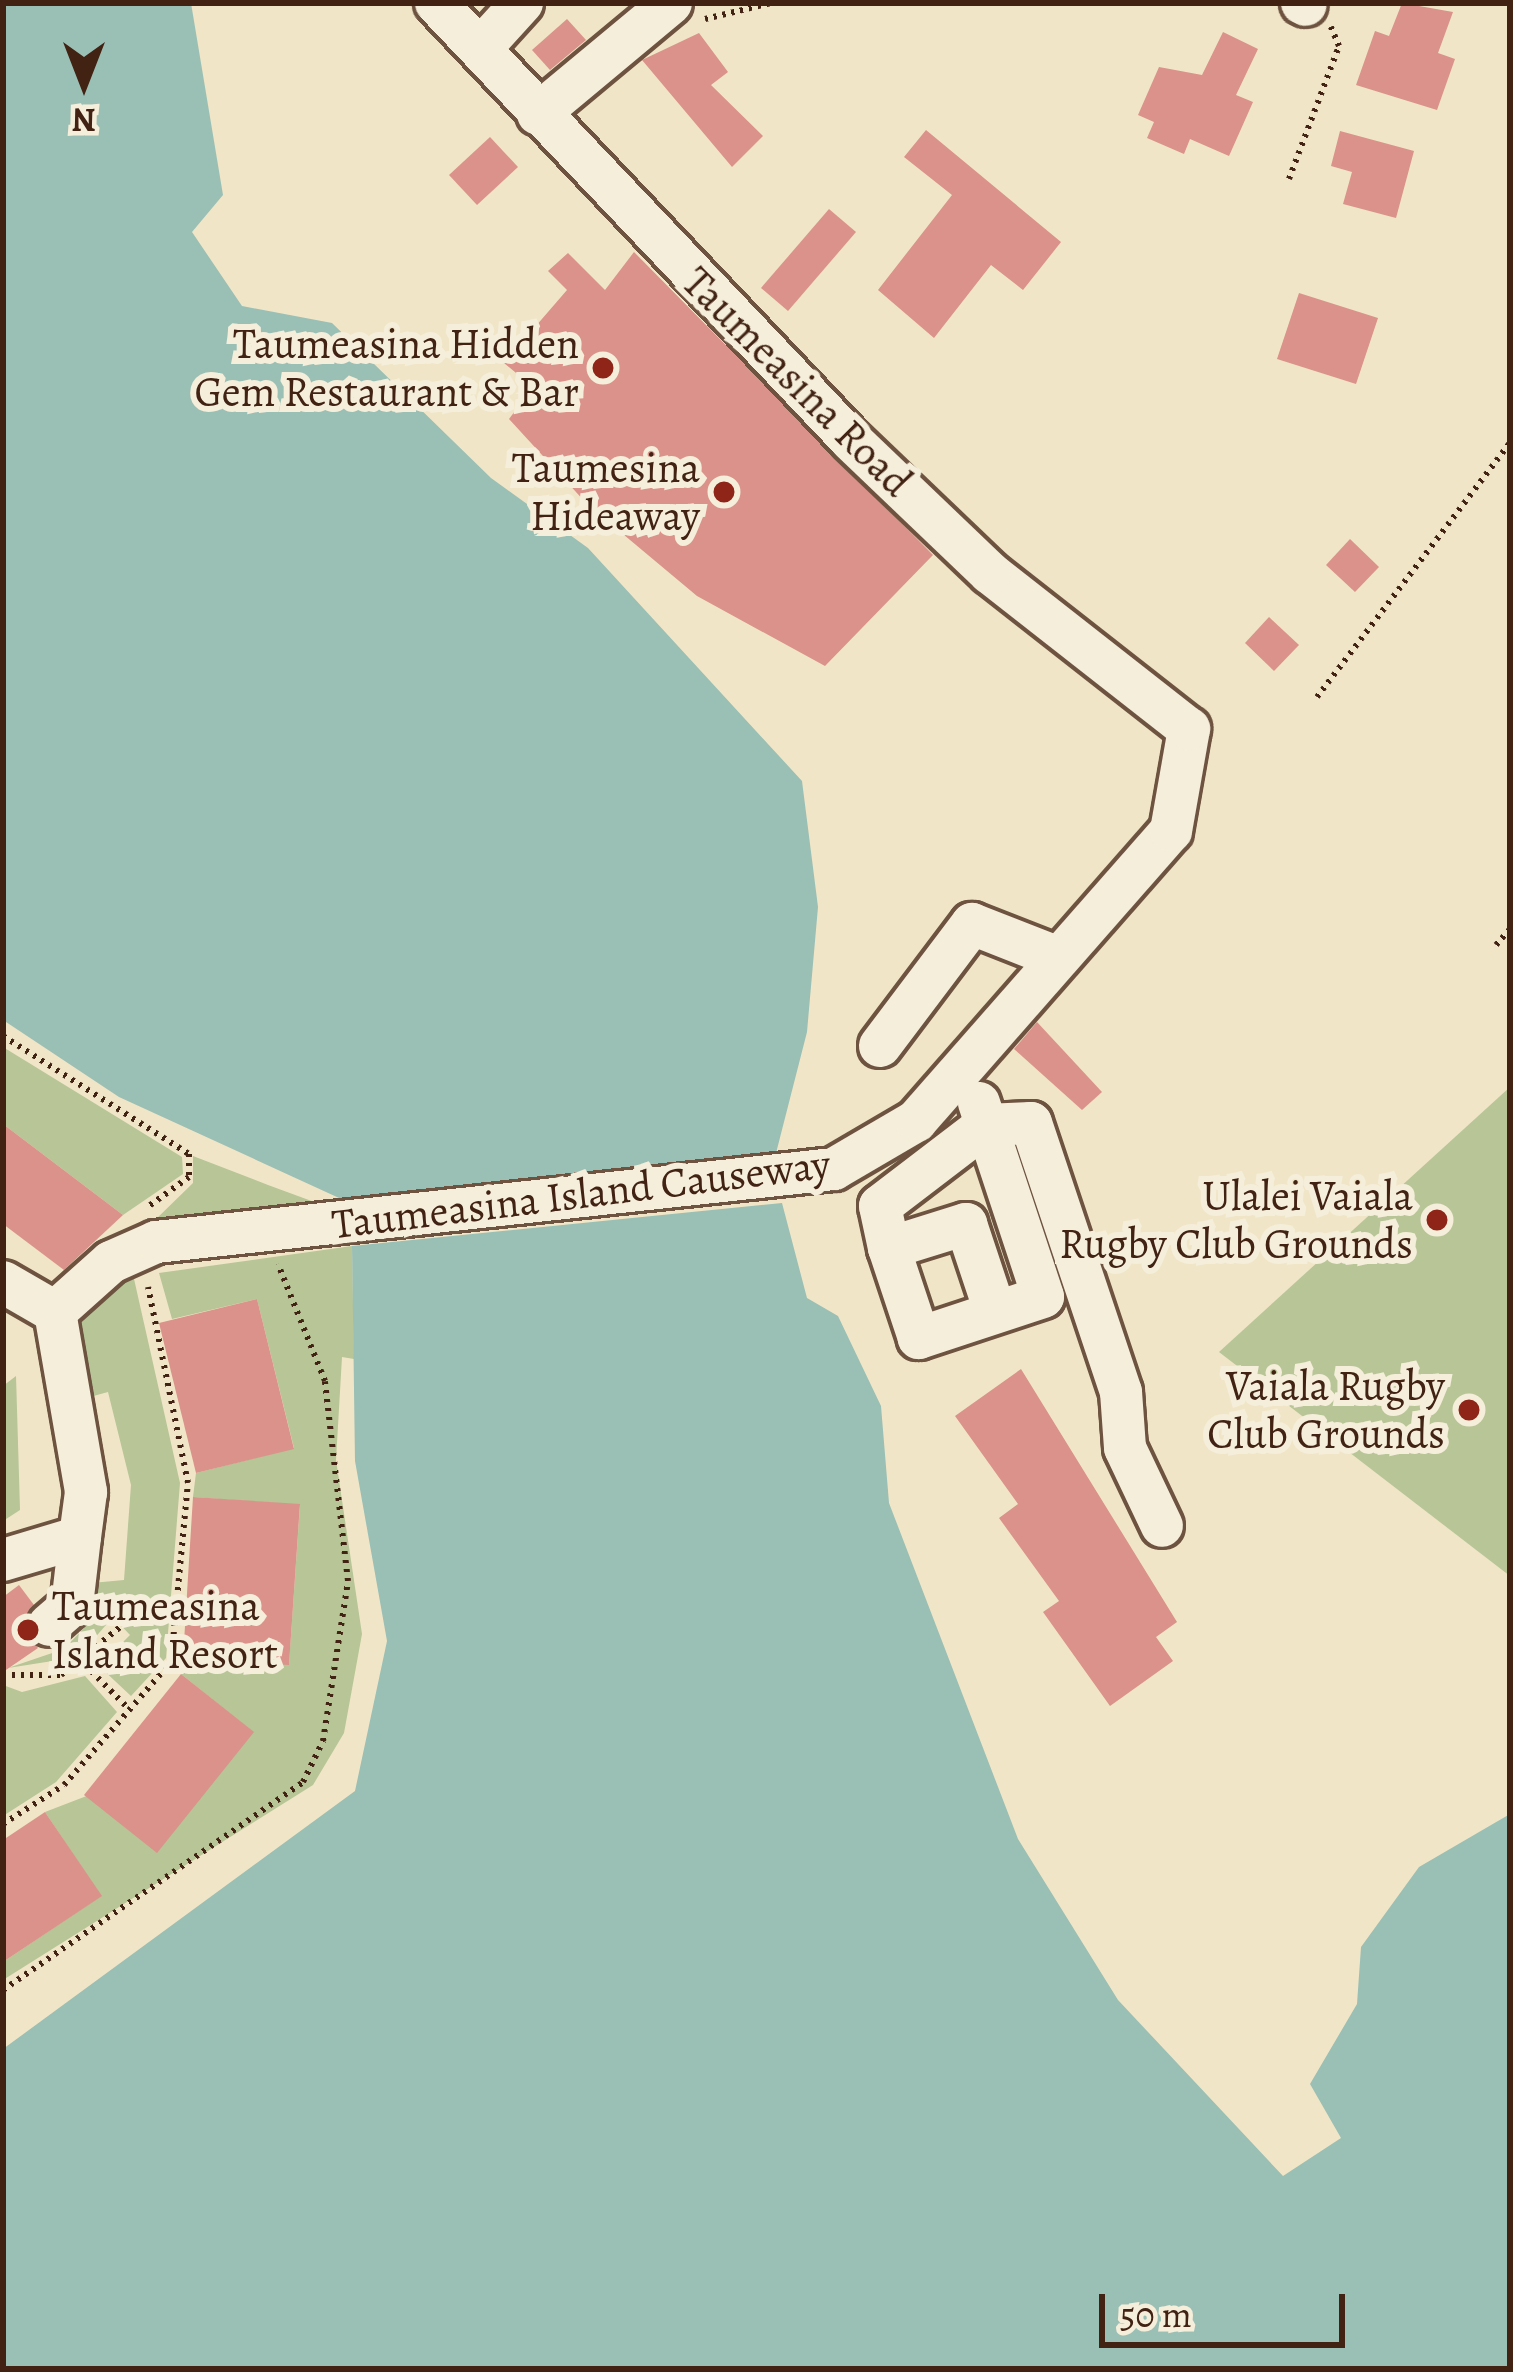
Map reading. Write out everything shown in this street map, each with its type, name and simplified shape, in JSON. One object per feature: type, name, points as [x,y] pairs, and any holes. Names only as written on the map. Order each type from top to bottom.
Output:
[{"type":"street","name":"Taumeasina Road","points":[[436,3],[538,114],[990,573],[1189,729]]},
{"type":"street","points":[[482,48],[522,3]]},
{"type":"street","points":[[538,114],[671,3]]},
{"type":"street","name":"Taumeasina Island Causeway","points":[[21,1301],[142,1249],[833,1169],[880,1149],[958,1073],[1171,832],[1189,729]]},
{"type":"street","points":[[880,1046],[972,924],[1057,957]]},
{"type":"street","points":[[958,1073],[986,1125],[1042,1297],[919,1338],[880,1206],[986,1125],[1031,1123],[1120,1392],[1125,1448],[1162,1526]]},
{"type":"street","points":[[889,1249],[966,1224],[994,1311]]},
{"type":"street","points":[[21,1301],[86,1492],[72,1605],[49,1625]]},
{"type":"street","points":[[3,1560],[80,1537]]},
{"type":"path","points":[[1289,178],[1339,46],[1304,4]]},
{"type":"path","points":[[1317,697],[1510,443]]},
{"type":"path","points":[[1496,945],[1510,929]]},
{"type":"path","points":[[3,1036],[189,1154],[189,1177],[140,1215],[142,1249],[188,1483],[170,1662],[64,1784],[3,1824]]},
{"type":"path","points":[[3,1990],[303,1782],[323,1742],[348,1582],[325,1381],[264,1232]]},
{"type":"path","points":[[3,1675],[37,1681],[85,1664],[120,1627]]},
{"type":"path","points":[[85,1664],[130,1709]]},
{"type":"green space","points":[[3,1047],[182,1157],[183,1174],[123,1215],[3,1124]]},
{"type":"green space","name":"Ulalei Vaiala Rugby Club Grounds","points":[[1510,1087],[1510,1576],[1219,1352]]},
{"type":"green space","points":[[193,1156],[336,1210],[151,1224],[193,1183]]},
{"type":"green space","points":[[352,1246],[354,1359],[342,1357],[336,1460],[362,1634],[344,1733],[313,1785],[3,1980],[3,1962],[101,1896],[45,1812],[253,1732],[181,1674],[183,1658],[289,1664],[300,1505],[193,1497],[196,1473],[294,1448],[257,1299],[172,1319],[159,1273]]},
{"type":"green space","points":[[132,1270],[180,1483],[166,1658],[131,1696],[99,1666],[130,1635],[113,1617],[78,1657],[8,1668],[64,1649],[84,1628],[92,1583],[124,1580],[131,1485],[108,1392],[86,1398],[76,1332],[79,1309]]},
{"type":"green space","points":[[16,1376],[20,1510],[3,1521],[3,1386]]},
{"type":"green space","points":[[85,1676],[117,1712],[56,1782],[3,1816],[3,1685],[22,1692]]},
{"type":"water","points":[[3,3],[191,3],[223,195],[192,232],[242,306],[332,323],[491,478],[588,548],[802,781],[818,907],[807,1032],[774,1161],[350,1203],[119,1097],[3,1020]]},
{"type":"water","points":[[782,1203],[807,1298],[838,1316],[881,1406],[889,1503],[1018,1839],[1118,2000],[1283,2176],[1341,2138],[1310,2084],[1357,2004],[1361,1947],[1419,1867],[1510,1814],[1510,2369],[3,2369],[3,2049],[355,1791],[387,1641],[355,1461],[352,1246]]},
{"type":"building","points":[[1402,3],[1453,12],[1438,53],[1455,59],[1437,110],[1356,85],[1375,31],[1389,36]]},
{"type":"building","points":[[567,19],[586,40],[550,70],[532,50]]},
{"type":"building","points":[[1223,32],[1258,49],[1236,95],[1253,102],[1229,156],[1190,139],[1184,154],[1147,138],[1154,122],[1138,115],[1159,67],[1202,75]]},
{"type":"building","points":[[699,33],[728,72],[711,85],[763,136],[732,167],[642,60]]},
{"type":"building","points":[[926,130],[1061,242],[1023,290],[991,265],[934,338],[878,290],[952,195],[904,157]]},
{"type":"building","points":[[1340,131],[1414,151],[1396,218],[1343,204],[1352,172],[1331,166]]},
{"type":"building","points":[[490,137],[518,167],[477,205],[449,175]]},
{"type":"building","points":[[829,209],[856,232],[788,311],[761,288]]},
{"type":"building","name":"Taumesina Hideaway","points":[[634,252],[933,555],[825,666],[697,596],[587,504],[509,419],[533,387],[504,363],[567,290],[548,271],[568,253],[605,290]]},
{"type":"building","points":[[1299,293],[1378,318],[1356,384],[1277,359]]},
{"type":"building","points":[[1350,539],[1379,567],[1355,592],[1326,565]]},
{"type":"building","points":[[1269,617],[1299,645],[1274,671],[1245,643]]},
{"type":"building","points":[[1037,1022],[1102,1092],[1082,1110],[1014,1049]]},
{"type":"building","points":[[3,1124],[123,1215],[64,1270],[3,1224]]},
{"type":"building","points":[[257,1299],[294,1449],[196,1473],[159,1323]]},
{"type":"building","points":[[1021,1369],[1177,1622],[1156,1637],[1173,1661],[1110,1706],[1043,1612],[1059,1601],[999,1518],[1018,1504],[955,1416]]},
{"type":"building","points":[[193,1497],[300,1504],[289,1665],[183,1658]]},
{"type":"building","name":"Taumeasina Island Resort","points":[[19,1585],[34,1605],[24,1631],[38,1648],[3,1672],[3,1597]]},
{"type":"building","points":[[181,1674],[254,1732],[157,1853],[84,1795]]},
{"type":"building","points":[[45,1812],[102,1896],[3,1962],[3,1840]]},
{"type":"place","name":"Taumeasina Hidden Gem Restaurant & Bar","points":[[603,368]]},
{"type":"place","name":"Taumesina Hideaway","points":[[724,492]]},
{"type":"place","name":"Ulalei Vaiala Rugby Club Grounds","points":[[1437,1220]]},
{"type":"place","name":"Vaiala Rugby Club Grounds","points":[[1469,1410]]},
{"type":"place","name":"Taumeasina Island Resort","points":[[28,1630]]}]
